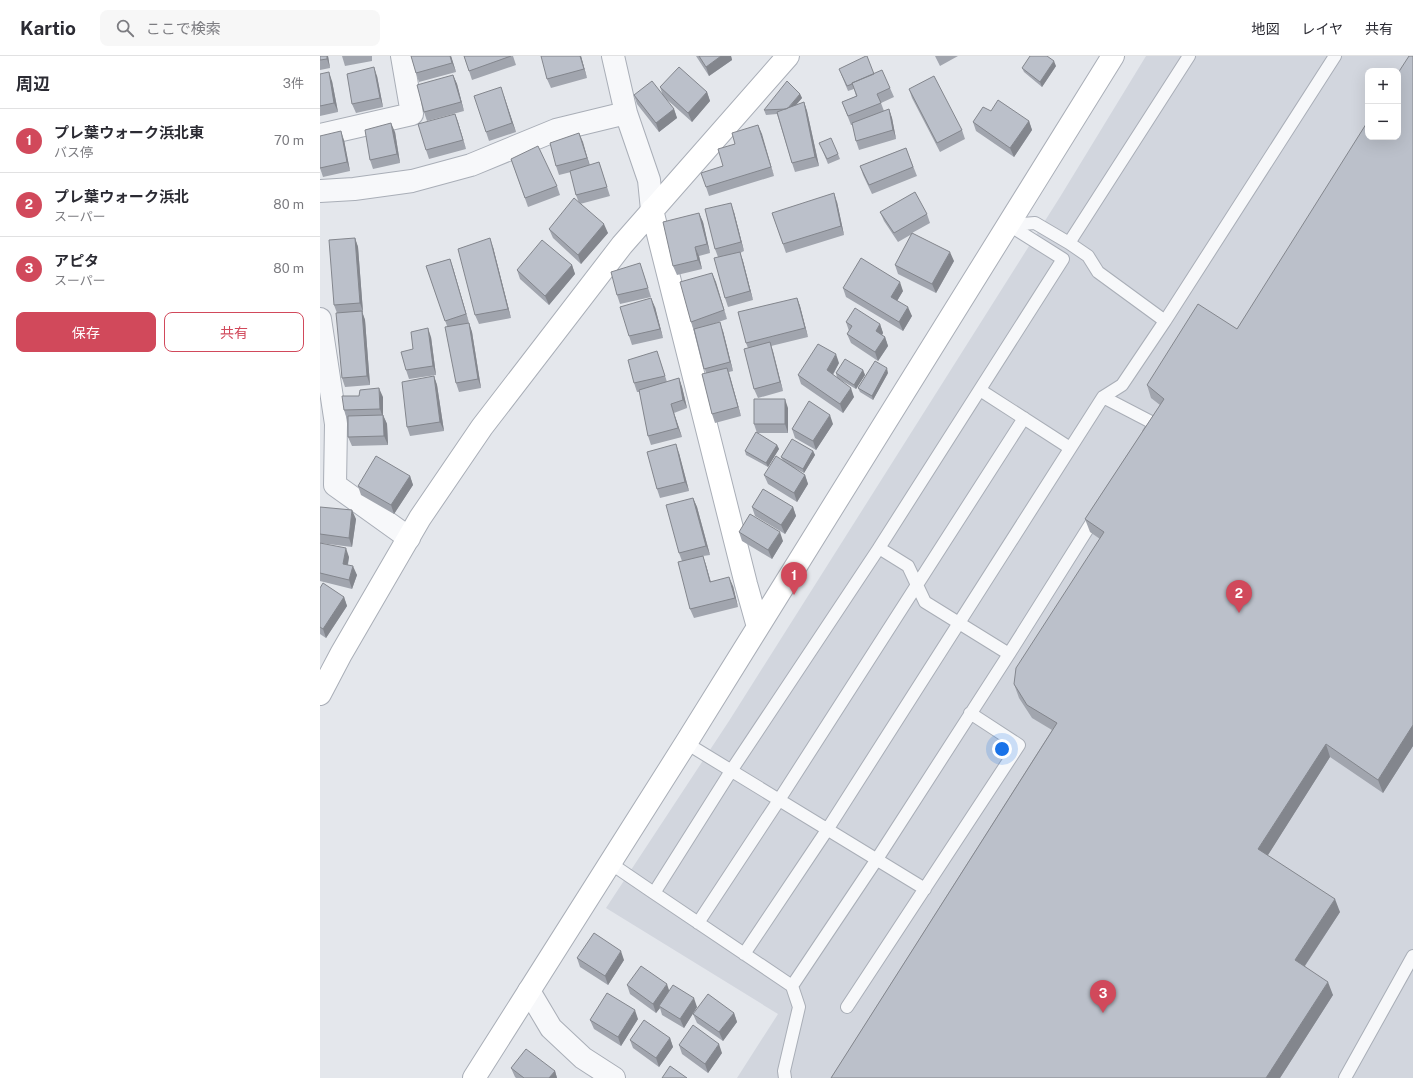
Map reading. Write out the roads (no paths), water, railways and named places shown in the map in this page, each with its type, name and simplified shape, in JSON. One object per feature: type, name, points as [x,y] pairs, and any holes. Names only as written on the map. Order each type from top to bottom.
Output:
[{"type":"street","points":[[320,135],[412,114],[402,56]]},
{"type":"street","points":[[613,56],[626,113],[649,180],[652,210],[758,627]]},
{"type":"street","points":[[323,682],[420,518],[487,421],[622,245],[788,56]]},
{"type":"street","points":[[474,1078],[686,743],[1113,56]]},
{"type":"street","points":[[320,191],[354,189],[412,181],[470,165],[556,130],[626,113]]},
{"type":"street","points":[[320,319],[336,424],[335,485],[409,538]]},
{"type":"street","points":[[529,991],[551,1028],[583,1058],[614,1078]]},
{"type":"lane","points":[[1069,243],[1189,56]]},
{"type":"lane","points":[[744,954],[827,830],[1103,397],[1122,385],[1165,321],[1335,56]]},
{"type":"lane","points":[[1009,225],[1035,223],[1069,243],[1088,256],[1098,272],[1165,321]]},
{"type":"lane","points":[[654,893],[731,771],[879,548],[1064,259],[1009,225]]},
{"type":"lane","points":[[980,390],[1070,448]]},
{"type":"lane","points":[[1103,397],[1155,424],[1142,444]]},
{"type":"lane","points":[[698,923],[779,800],[1024,418]]},
{"type":"lane","points":[[792,986],[1009,654],[1103,505]]},
{"type":"lane","points":[[879,548],[908,566],[925,602],[1009,654]]},
{"type":"lane","points":[[847,1007],[1019,745],[970,713]]},
{"type":"lane","points":[[686,743],[925,890]]},
{"type":"lane","points":[[610,864],[792,986],[799,1007],[784,1071],[785,1078]]},
{"type":"lane","points":[[1345,1078],[1413,956]]},
{"type":"place","name":"プレ葉ウォーク浜北東","points":[[794,595]]},
{"type":"place","name":"プレ葉ウォーク浜北","points":[[1239,613]]},
{"type":"place","name":"アピタ","points":[[1103,1013]]}]
